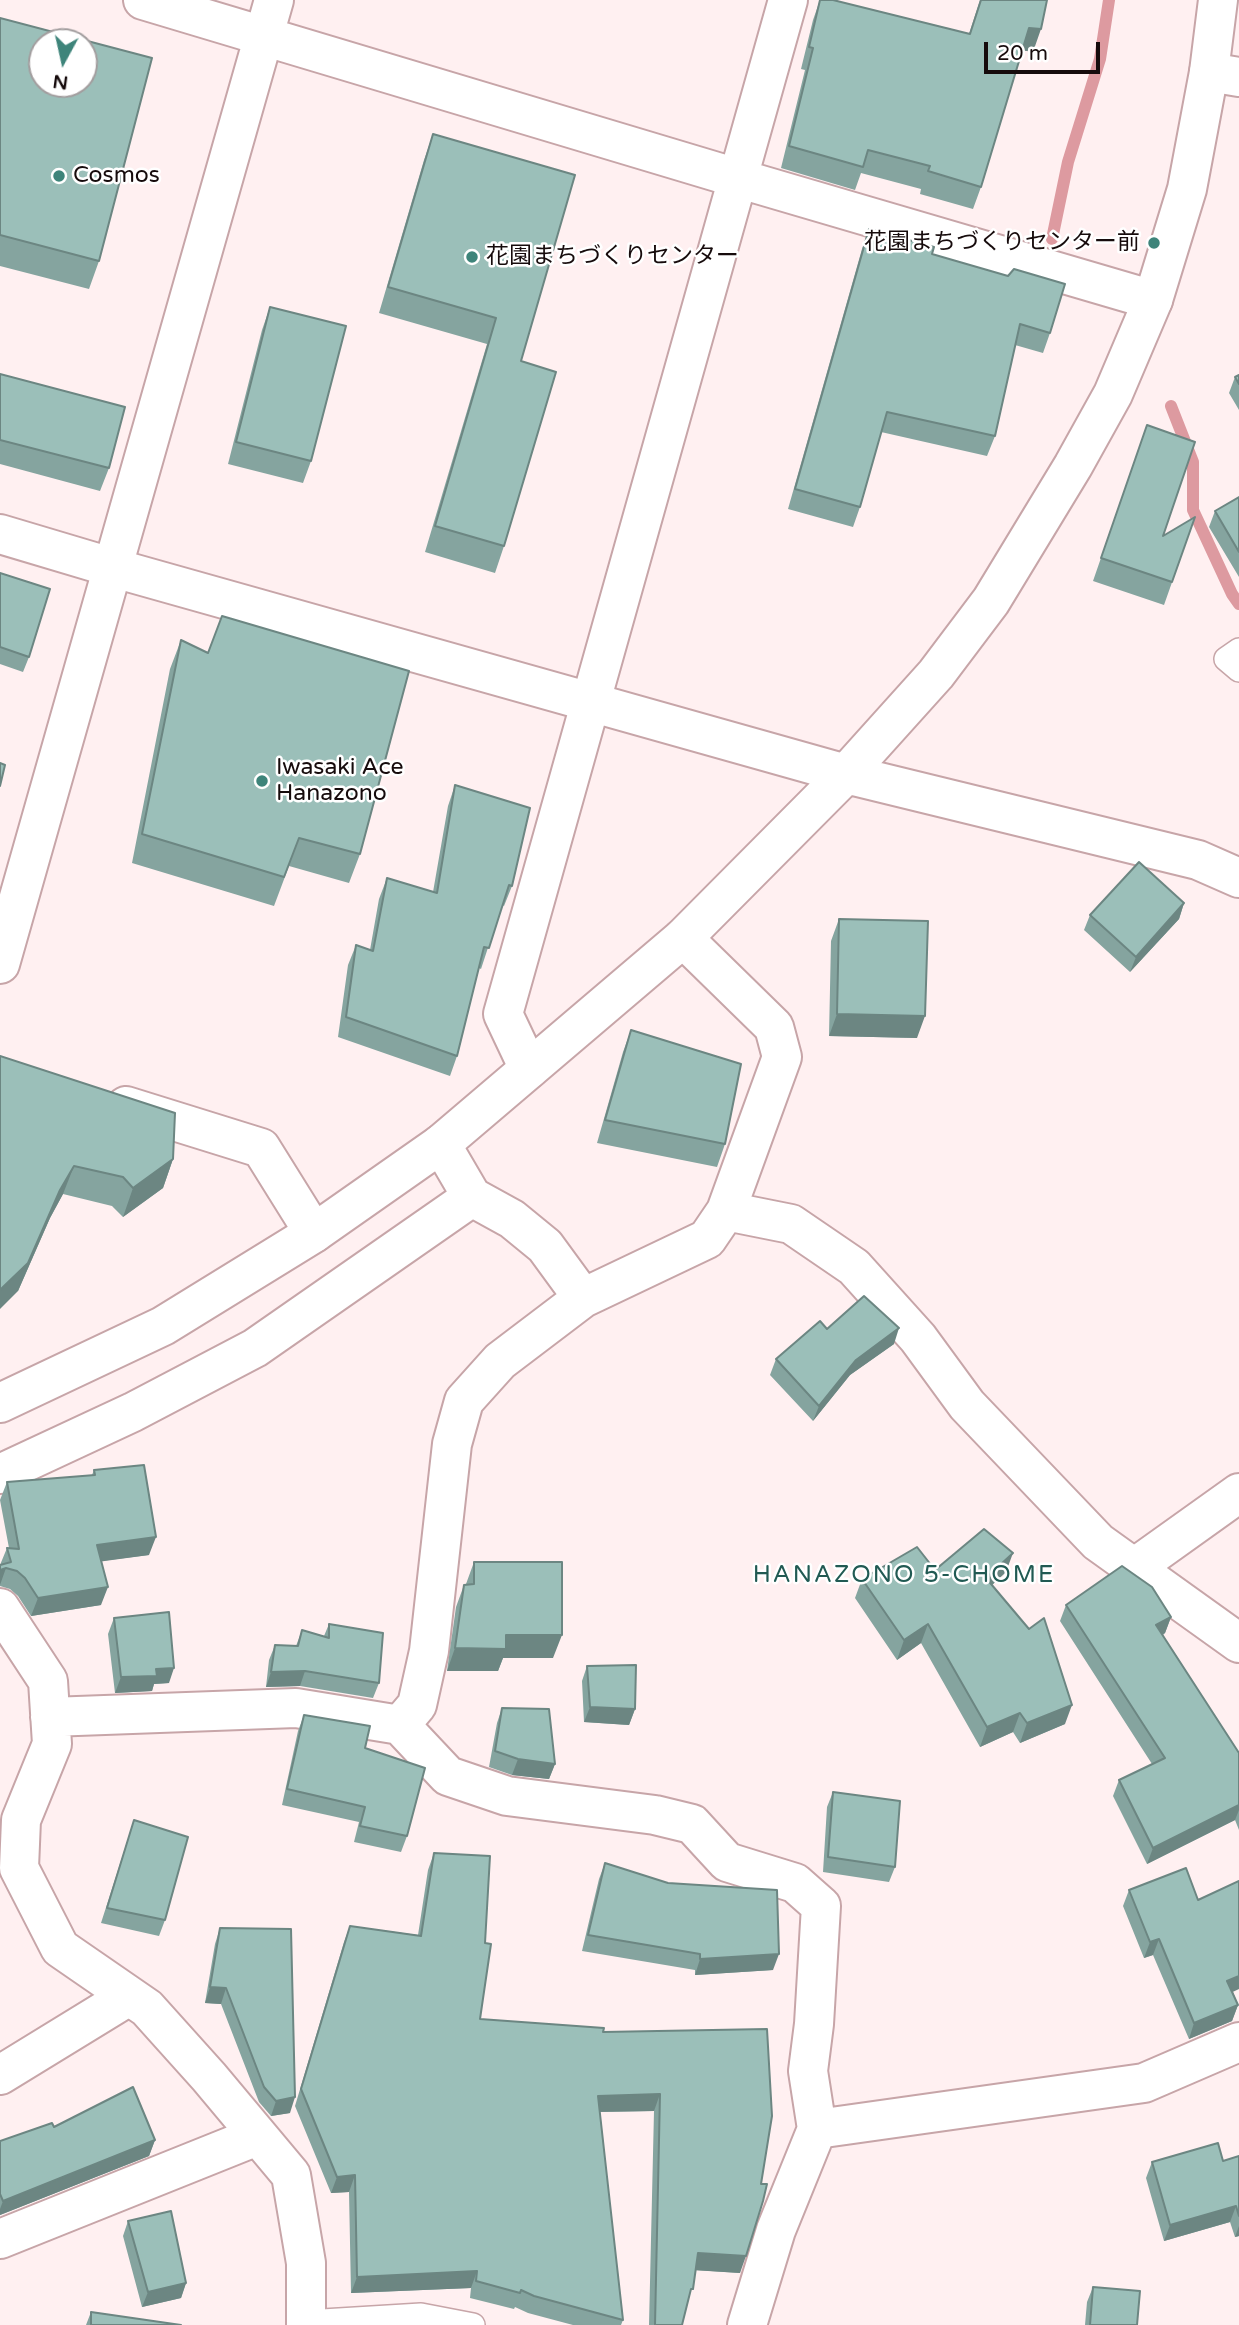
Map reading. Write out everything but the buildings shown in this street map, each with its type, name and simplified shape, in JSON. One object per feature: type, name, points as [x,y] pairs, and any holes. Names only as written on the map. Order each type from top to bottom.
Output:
[{"type":"street","points":[[143,0],[1153,300]]},
{"type":"street","points":[[0,964],[274,0]]},
{"type":"street","points":[[529,1069],[503,1014],[788,0]]},
{"type":"street","points":[[0,1403],[163,1326],[314,1233],[441,1144],[683,938],[846,774],[936,674],[990,601],[1073,466],[1113,394],[1153,300],[1224,74],[1217,0]]},
{"type":"street","points":[[0,534],[589,703],[846,774],[1198,860],[1239,877]]},
{"type":"street","points":[[400,1725],[417,1705],[429,1651],[452,1444],[464,1401],[500,1361],[583,1298],[707,1239],[726,1211],[782,1056],[774,1027],[683,938]]},
{"type":"street","points":[[92,1095],[261,1148],[314,1233]]},
{"type":"street","points":[[441,1144],[472,1198],[512,1219],[545,1246],[583,1298]]},
{"type":"street","points":[[0,1474],[133,1412],[256,1348],[472,1198]]},
{"type":"street","points":[[726,1211],[791,1224],[854,1267],[918,1338],[967,1405],[1098,1542],[1239,1643]]},
{"type":"street","points":[[1134,1568],[1239,1493]]},
{"type":"street","points":[[0,1608],[48,1681],[52,1744],[21,1820],[10,1836],[19,1868],[60,1948],[147,2008],[291,2175],[306,2263],[306,2324]]},
{"type":"street","points":[[50,1717],[296,1708],[400,1725],[449,1776],[507,1796],[655,1815],[692,1824],[727,1862],[795,1882],[821,1906],[814,2024],[808,2071],[817,2129],[776,2230],[747,2325]]},
{"type":"street","points":[[0,2076],[129,1996]]},
{"type":"street","points":[[817,2129],[1144,2083],[1239,2042]]},
{"type":"street","points":[[0,2239],[257,2136]]},
{"type":"lane","points":[[306,2324],[421,2315],[473,2325]]},
{"type":"waterway","points":[[1052,239],[1068,162],[1100,59],[1109,0]]},
{"type":"waterway","points":[[1171,406],[1193,462],[1193,510],[1239,604]]},
{"type":"place","name":"Cosmos","points":[[59,176]]},
{"type":"place","name":"花園まちづくりセンター前","points":[[1154,243]]},
{"type":"place","name":"花園まちづくりセンター","points":[[472,257]]},
{"type":"place","name":"Iwasaki Ace Hanazono","points":[[262,781]]},
{"type":"district","name":"HANAZONO 5-CHOME","points":[[904,1576]]}]
